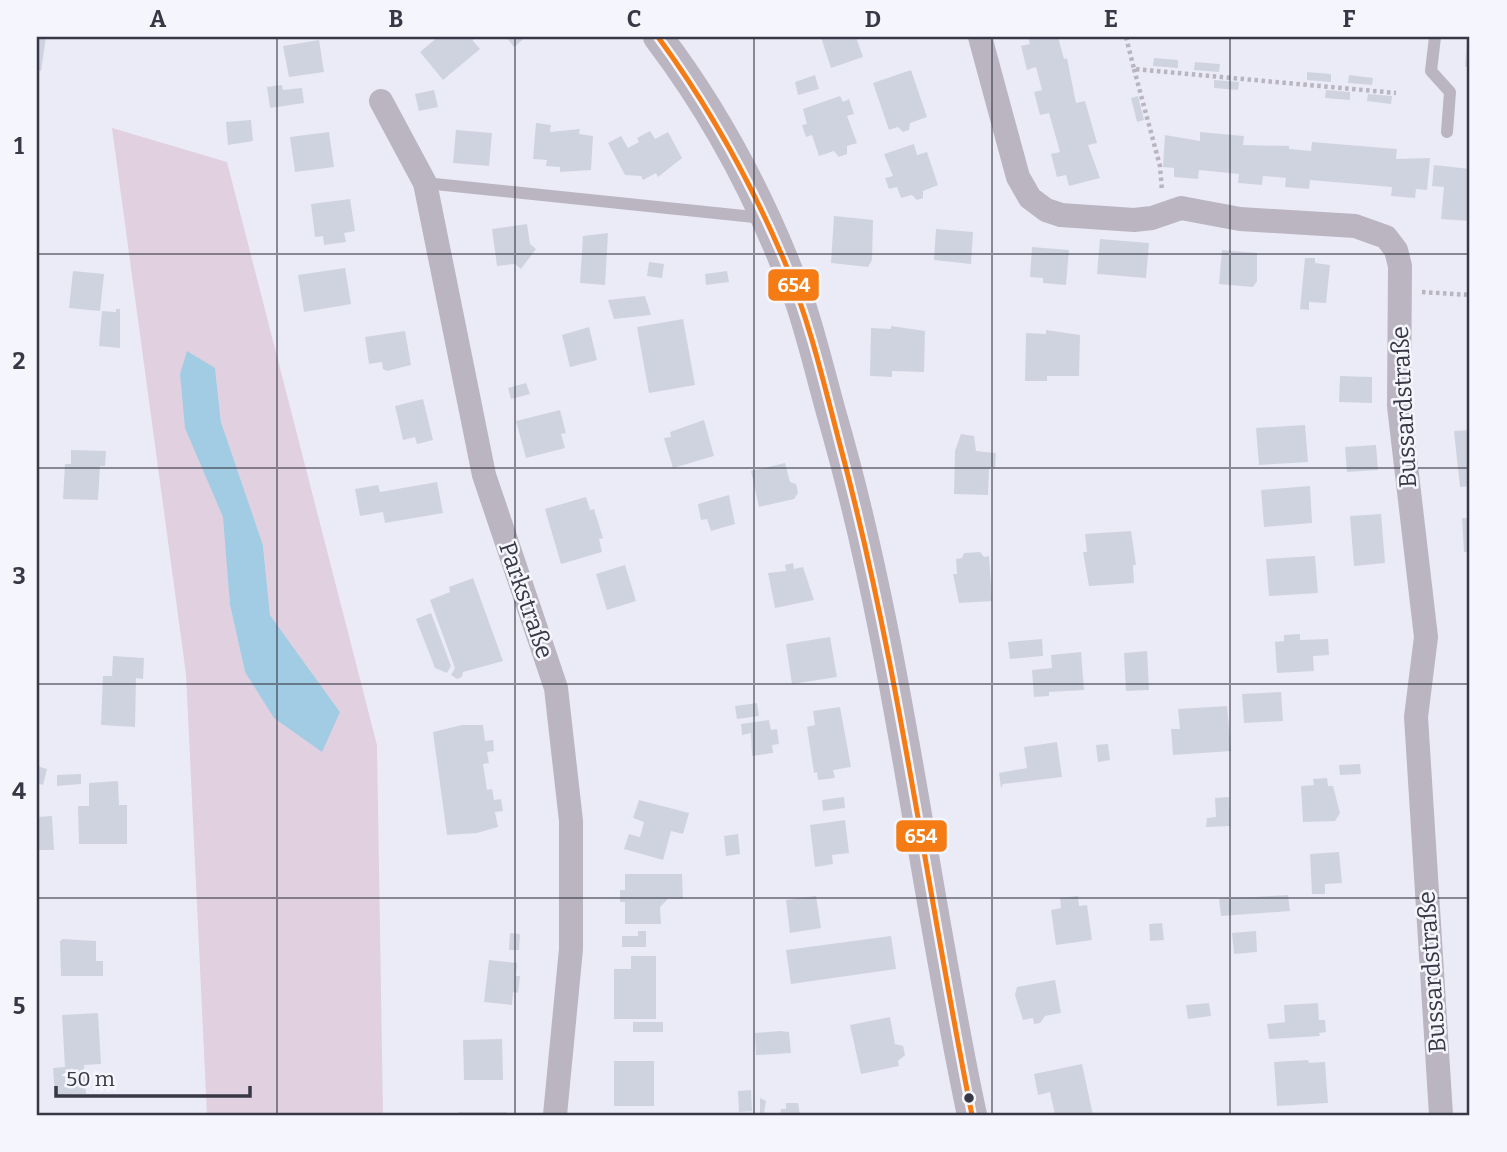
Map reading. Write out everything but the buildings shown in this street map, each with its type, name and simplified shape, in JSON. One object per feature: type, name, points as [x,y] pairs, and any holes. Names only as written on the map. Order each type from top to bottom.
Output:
[{"type":"street","points":[[658,37],[712,119],[764,218],[800,303],[851,479],[891,656],[972,1115]]},
{"type":"street","name":"Bussardstraße","points":[[980,37],[1018,177],[1030,198],[1046,210],[1062,215],[1134,220],[1152,218],[1164,211],[1181,208],[1240,219],[1334,224],[1373,230],[1386,237],[1396,250],[1401,290],[1399,405],[1426,637],[1416,717],[1441,1115]]},
{"type":"street","name":"Parkstraße","points":[[381,101],[425,183],[484,475],[555,688],[571,821],[571,949],[555,1115]]},
{"type":"lane","points":[[1435,37],[1430,71],[1450,92],[1447,132]]},
{"type":"lane","points":[[425,183],[764,218]]},
{"type":"path","points":[[1126,37],[1160,166],[1164,211]]},
{"type":"path","points":[[1135,69],[1396,93]]},
{"type":"path","points":[[1401,290],[1470,295]]},
{"type":"shaded area","points":[[112,128],[227,162],[377,745],[383,1115],[207,1115],[186,674]],"holes":[[[215,368],[221,422],[263,545],[270,615],[340,712],[245,672],[230,605]]]},
{"type":"water","points":[[187,351],[215,368],[221,422],[263,545],[270,615],[340,712],[322,752],[274,718],[245,672],[230,605],[223,517],[185,428],[180,374]]},
{"type":"transit line","name":"654","points":[[658,37],[729,147],[759,205],[795,287],[816,354],[861,528],[879,611],[972,1115]]}]
